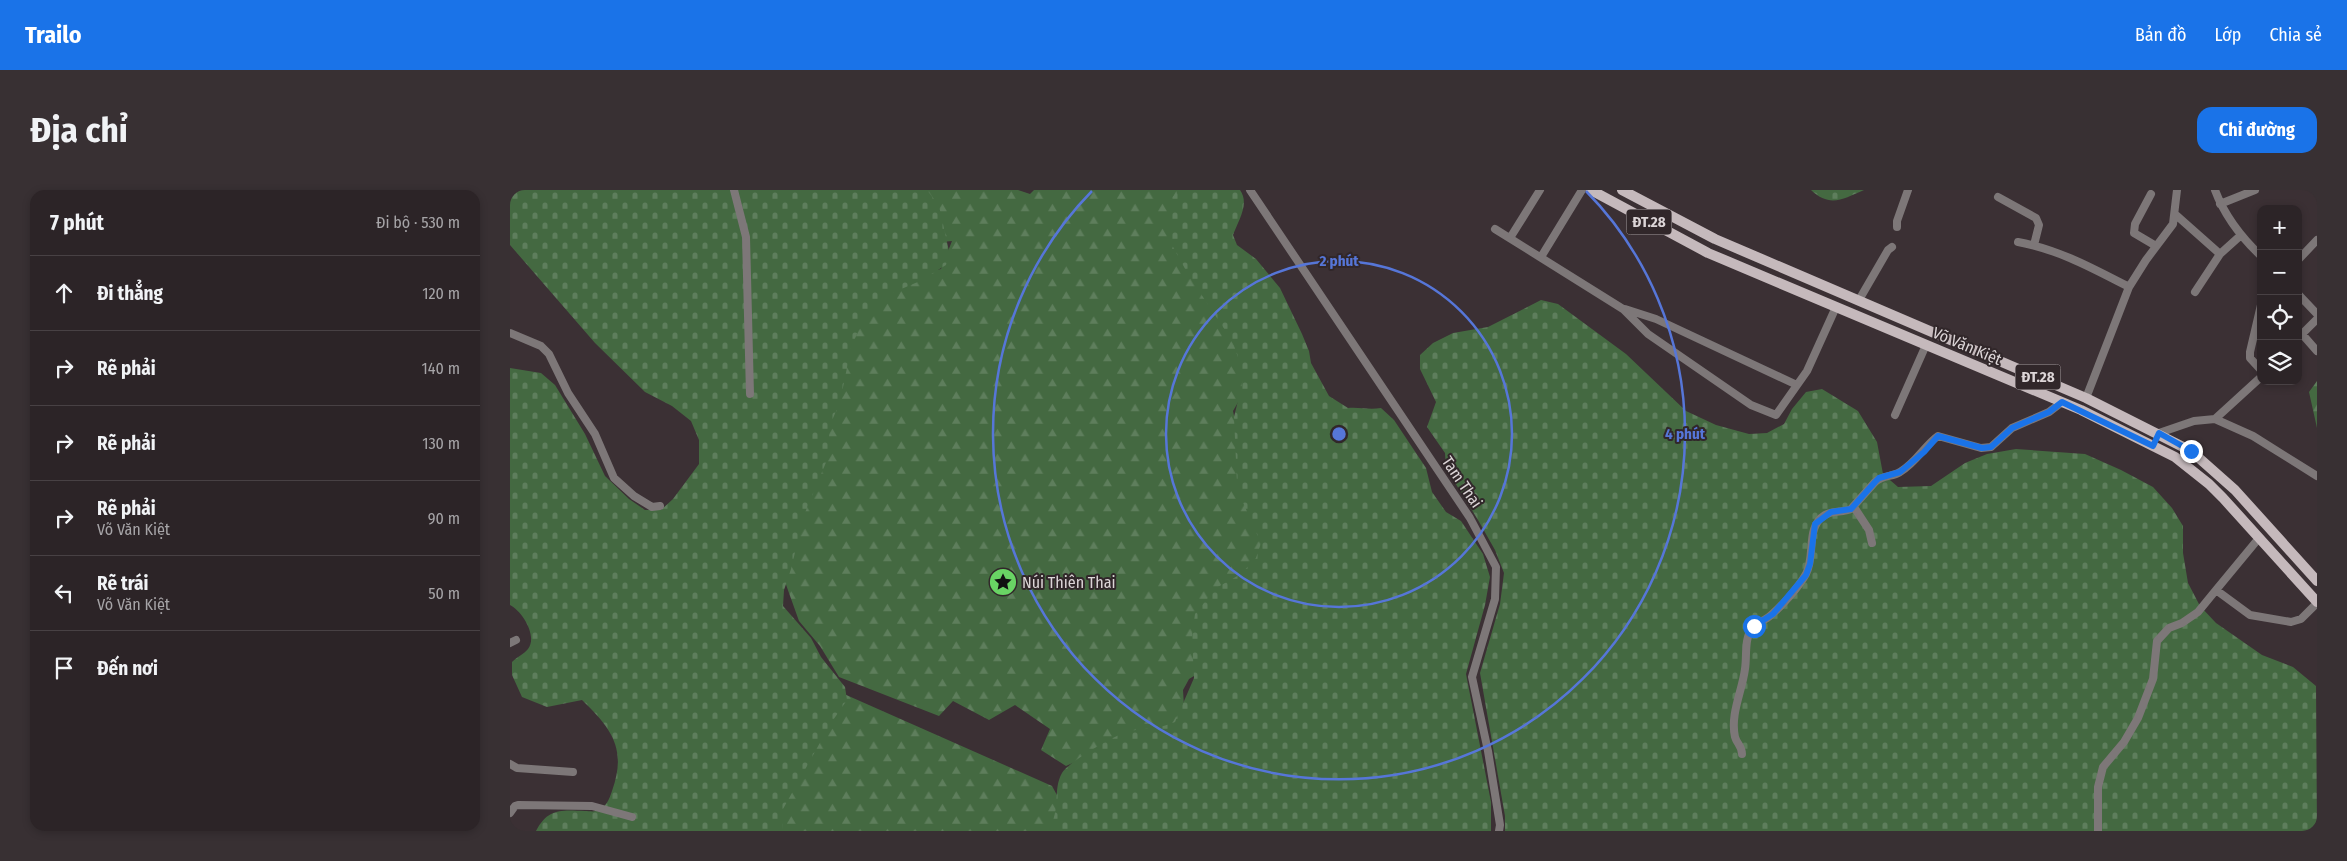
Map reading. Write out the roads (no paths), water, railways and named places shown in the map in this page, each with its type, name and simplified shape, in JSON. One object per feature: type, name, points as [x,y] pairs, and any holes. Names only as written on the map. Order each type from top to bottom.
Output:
[{"type":"main road","name":"Võ Văn Kiệt","points":[[1591,190],[1708,253],[2062,402],[2175,457],[2209,484],[2317,602]]},
{"type":"main road","name":"Võ Văn Kiệt","points":[[1622,190],[1714,239],[2086,398],[2159,433],[2191,451],[2213,468],[2317,581]]},
{"type":"main road","points":[[1708,253],[1714,239]]},
{"type":"main road","points":[[1888,329],[1893,315]]},
{"type":"main road","points":[[2153,446],[2159,433]]},
{"type":"street","points":[[734,190],[746,237],[750,394]]},
{"type":"street","name":"Tam Thai","points":[[1250,190],[1470,518],[1496,567],[1494,599],[1472,677],[1488,751],[1500,825],[1499,831]]},
{"type":"street","points":[[1510,238],[1540,190]]},
{"type":"street","points":[[1541,257],[1582,190]]},
{"type":"street","points":[[1897,228],[1897,221],[1908,190]]},
{"type":"street","points":[[2086,398],[2129,287],[2173,224],[2176,215],[2177,190]]},
{"type":"street","points":[[2215,190],[2220,204],[2240,236],[2257,252]]},
{"type":"street","points":[[2220,204],[2255,190]]},
{"type":"street","points":[[2151,194],[2135,224],[2134,233],[2156,246]]},
{"type":"street","points":[[1998,197],[2036,218],[2039,225],[2034,245]]},
{"type":"street","points":[[2176,215],[2220,254]]},
{"type":"street","points":[[1495,229],[1623,309],[1648,334],[1751,405],[1776,414],[1807,371],[1836,307]]},
{"type":"street","points":[[2195,292],[2220,254],[2240,236]]},
{"type":"street","points":[[2302,256],[2317,240]]},
{"type":"street","points":[[2018,242],[2034,245],[2094,267],[2129,287]]},
{"type":"street","points":[[1859,300],[1888,250],[1892,247]]},
{"type":"street","points":[[2299,295],[2317,314]]},
{"type":"street","points":[[1623,309],[1656,320],[1797,385]]},
{"type":"street","points":[[2302,334],[2317,319]]},
{"type":"street","points":[[2257,322],[2250,358],[2257,366]]},
{"type":"street","points":[[510,333],[541,346],[548,354],[568,393],[595,434],[614,478],[652,507],[660,506]]},
{"type":"street","points":[[2302,338],[2317,351]]},
{"type":"street","points":[[1895,415],[1926,345]]},
{"type":"street","points":[[2215,419],[2257,382]]},
{"type":"street","points":[[1742,754],[1742,748],[1735,738],[1734,722],[1736,703],[1745,669],[1749,633],[1758,623],[1773,614],[1806,575],[1810,564],[1815,524],[1831,512],[1848,511],[1854,507],[1879,478],[1900,472],[1924,452],[1938,436],[1982,448],[1991,447],[2012,428],[2049,412],[2062,402]]},
{"type":"street","points":[[2159,433],[2194,421],[2215,419],[2253,436],[2317,476]]},
{"type":"street","points":[[1854,507],[1869,530],[1872,543]]},
{"type":"street","points":[[2098,831],[2098,787],[2103,768],[2124,742],[2138,718],[2153,679],[2157,641],[2169,628],[2182,623],[2198,612],[2259,538]]},
{"type":"street","points":[[2216,590],[2250,615],[2291,622],[2301,619],[2317,602]]},
{"type":"street","points":[[510,764],[517,768],[573,772]]},
{"type":"street","points":[[510,813],[514,806],[518,805],[592,806],[632,817]]},
{"type":"place","name":"Núi Thiên Thai","points":[[1003,582]]}]
